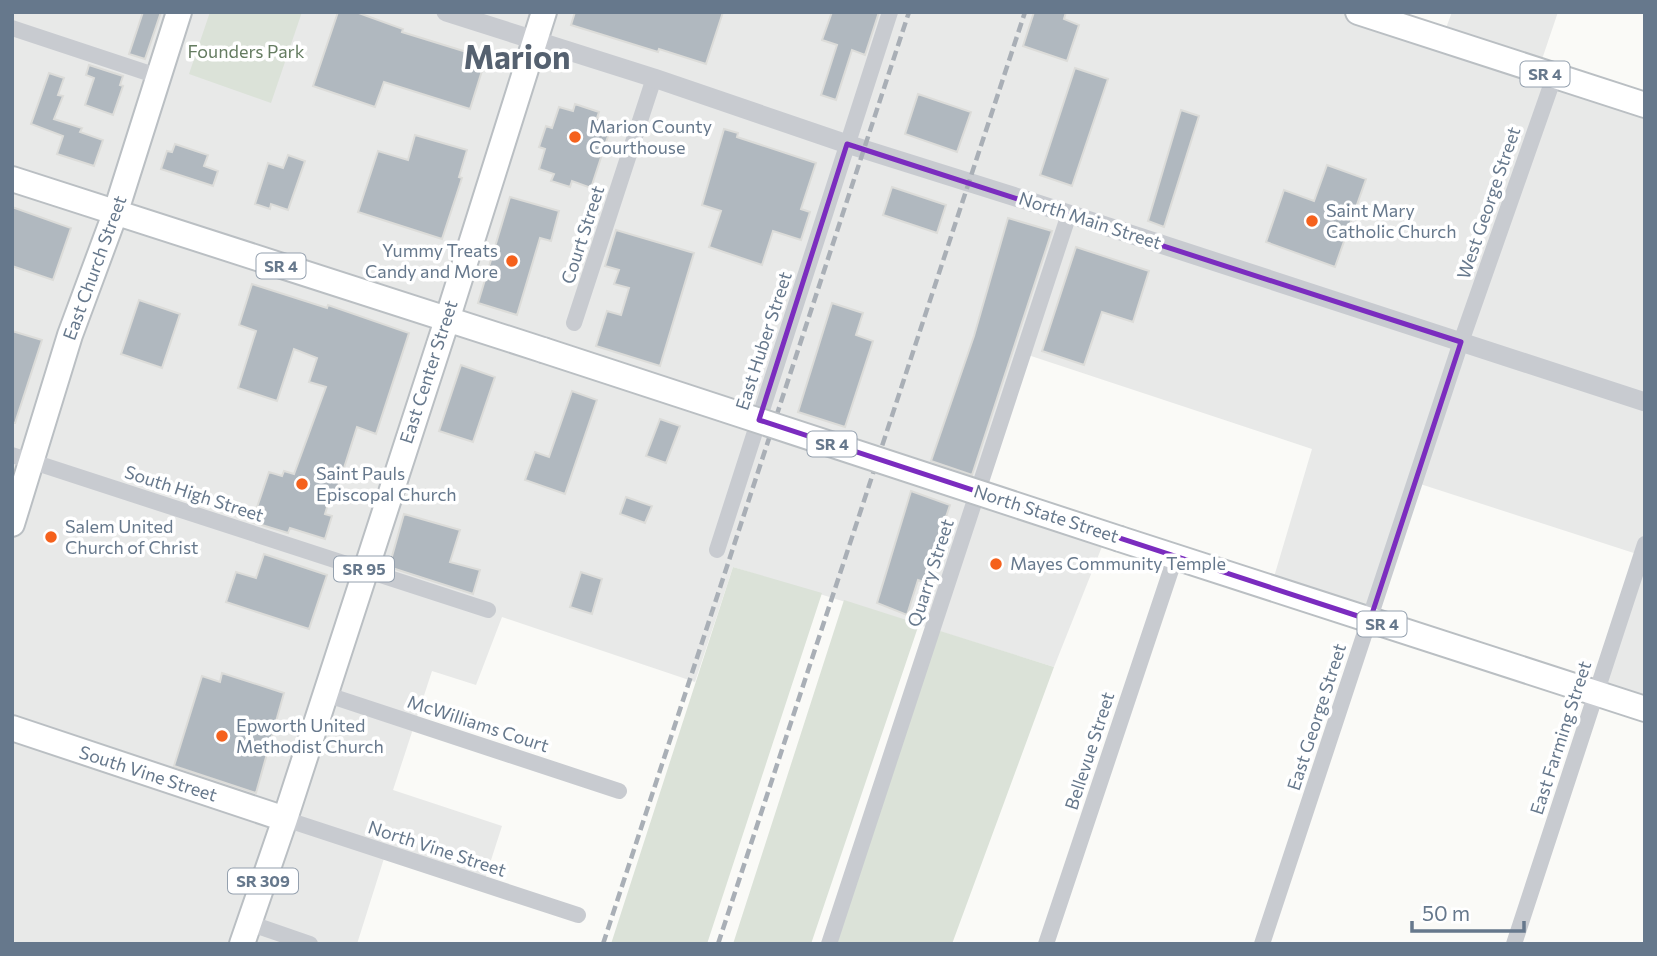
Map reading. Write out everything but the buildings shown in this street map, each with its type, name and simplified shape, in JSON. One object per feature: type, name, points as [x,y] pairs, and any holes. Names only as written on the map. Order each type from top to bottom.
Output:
[{"type":"main road","name":"East Church Street","points":[[12,524],[22,459],[116,211],[179,12]]},
{"type":"main road","name":"SR 95","points":[[534,39],[544,12]]},
{"type":"main road","name":"SR 4","points":[[1357,12],[1645,105]]},
{"type":"main road","name":"East Center Street","points":[[245,933],[285,819],[447,320],[534,39]]},
{"type":"main road","name":"SR 4","points":[[12,179],[447,320]]},
{"type":"main road","name":"North State Street","points":[[447,320],[1645,709]]},
{"type":"main road","name":"South Vine Street","points":[[12,728],[285,819]]},
{"type":"street","name":"North Main Street","points":[[446,12],[1645,402]]},
{"type":"street","name":"East Huber Street","points":[[717,550],[890,12]]},
{"type":"street","points":[[12,28],[157,76]]},
{"type":"street","name":"West George Street","points":[[1461,342],[1554,77]]},
{"type":"street","name":"Court Street","points":[[574,323],[654,78]]},
{"type":"street","name":"Quarry Street","points":[[829,944],[1069,214]]},
{"type":"street","name":"East George Street","points":[[1262,944],[1461,342]]},
{"type":"street","name":"South High Street","points":[[22,459],[488,610]]},
{"type":"street","name":"East Farming Street","points":[[1514,944],[1645,544]]},
{"type":"street","name":"Bellevue Street","points":[[1046,944],[1171,570]]},
{"type":"street","name":"McWilliams Court","points":[[325,694],[619,791]]},
{"type":"street","name":"North Vine Street","points":[[285,819],[578,915]]},
{"type":"street","points":[[245,933],[310,944]]},
{"type":"highlighted area","points":[[847,144],[1461,342],[1370,620],[759,420]]},
{"type":"shaded area","points":[[12,12],[1369,12],[1443,36],[1452,12],[1558,12],[1538,71],[1645,105],[1645,710],[1595,696],[1640,555],[1414,482],[1371,620],[1271,587],[1312,449],[1019,352],[975,491],[1107,534],[1054,667],[733,567],[695,682],[502,617],[476,685],[432,671],[393,790],[502,826],[483,885],[386,852],[357,944],[12,944]]},
{"type":"green space","name":"Founders Park","points":[[210,12],[302,12],[271,103],[189,74]]},
{"type":"green space","points":[[733,567],[822,593],[707,944],[611,944]]},
{"type":"green space","points":[[844,600],[919,624],[811,944],[733,944]]},
{"type":"green space","points":[[937,630],[1054,667],[952,944],[828,944]]},
{"type":"railway","points":[[603,944],[909,12]]},
{"type":"railway","points":[[718,944],[1025,12]]},
{"type":"place","name":"Marion County Courthouse","points":[[575,137]]},
{"type":"place","name":"Saint Mary Catholic Church","points":[[1312,221]]},
{"type":"place","name":"Yummy Treats Candy and More","points":[[512,261]]},
{"type":"place","name":"Saint Pauls Episcopal Church","points":[[302,484]]},
{"type":"place","name":"Salem United Church of Christ","points":[[51,537]]},
{"type":"place","name":"Mayes Community Temple","points":[[996,564]]},
{"type":"place","name":"Epworth United Methodist Church","points":[[222,736]]},
{"type":"district","name":"Marion","points":[[517,58]]}]
